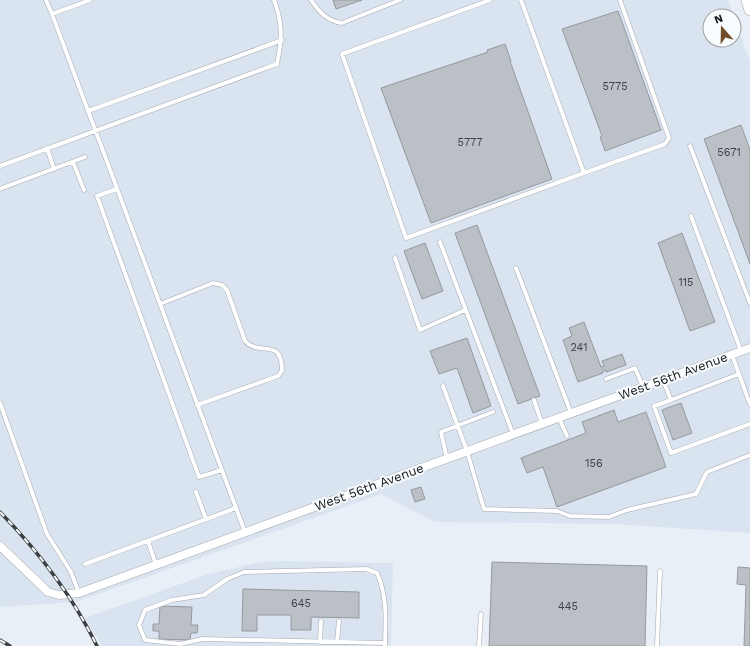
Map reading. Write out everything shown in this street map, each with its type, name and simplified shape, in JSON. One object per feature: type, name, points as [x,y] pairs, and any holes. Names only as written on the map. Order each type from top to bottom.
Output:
[{"type":"street","points":[[746,0],[750,10]]},
{"type":"street","name":"West 56th Avenue","points":[[0,546],[48,592],[59,595],[79,593],[750,348]]},
{"type":"lane","points":[[46,0],[245,532]]},
{"type":"lane","points":[[52,14],[90,0]]},
{"type":"lane","points":[[0,166],[277,64],[282,40],[278,12],[274,0]]},
{"type":"lane","points":[[311,0],[321,14],[334,22],[342,23],[400,0]]},
{"type":"lane","points":[[490,0],[342,54],[406,238],[665,144],[669,138],[620,0]]},
{"type":"lane","points":[[521,0],[584,173]]},
{"type":"lane","points":[[88,111],[282,40]]},
{"type":"lane","points":[[690,146],[750,303]]},
{"type":"lane","points":[[47,148],[54,169]]},
{"type":"lane","points":[[0,189],[85,157]]},
{"type":"lane","points":[[73,162],[84,190]]},
{"type":"lane","points":[[117,189],[97,196],[199,477],[222,470]]},
{"type":"lane","points":[[690,216],[741,351]]},
{"type":"lane","points":[[440,242],[513,435]]},
{"type":"lane","points":[[395,258],[420,330],[465,310]]},
{"type":"lane","points":[[516,268],[571,414]]},
{"type":"lane","points":[[160,304],[213,283],[222,285],[227,290],[246,341],[250,347],[257,349],[267,347],[274,350],[279,357],[282,371],[278,376],[198,405]]},
{"type":"lane","points":[[732,355],[750,404]]},
{"type":"lane","points":[[606,379],[635,368],[643,387]]},
{"type":"lane","points":[[739,374],[654,406],[671,453],[750,424]]},
{"type":"lane","points":[[663,380],[671,400]]},
{"type":"lane","points":[[443,386],[467,451],[484,509],[557,511],[570,516],[609,517],[627,510],[696,494],[707,472],[750,456]]},
{"type":"lane","points":[[534,400],[542,424]]},
{"type":"lane","points":[[0,403],[47,534],[71,572],[79,593]]},
{"type":"lane","points":[[447,459],[440,432],[493,412]]},
{"type":"lane","points":[[559,418],[567,436]]},
{"type":"lane","points":[[196,492],[206,519]]},
{"type":"lane","points":[[85,564],[236,508]]},
{"type":"lane","points":[[148,540],[156,565]]},
{"type":"lane","points":[[366,569],[377,573],[383,587],[386,622],[385,644],[336,642],[203,639],[180,644],[145,640],[139,625],[146,610],[172,600],[204,595],[227,579],[244,572],[366,569]]},
{"type":"lane","points":[[657,646],[660,571]]},
{"type":"lane","points":[[479,646],[481,614]]},
{"type":"lane","points":[[320,642],[321,621]]},
{"type":"lane","points":[[336,642],[339,621]]},
{"type":"shaded area","points":[[0,0],[728,0],[731,8],[702,8],[702,48],[742,48],[742,39],[750,62],[750,533],[615,524],[435,522],[381,494],[76,602],[0,607]]},
{"type":"shaded area","points":[[262,562],[393,563],[391,646],[102,646],[85,618],[208,574]]},
{"type":"building","points":[[333,0],[362,0],[336,9]]},
{"type":"building","points":[[618,11],[661,130],[605,151],[600,137],[602,136],[562,29]]},
{"type":"building","points":[[505,44],[552,179],[431,223],[381,88],[488,52],[487,50]]},
{"type":"building","points":[[741,125],[750,150],[750,264],[704,139]]},
{"type":"building","points":[[477,225],[540,396],[518,404],[455,233]]},
{"type":"building","points":[[682,233],[715,322],[690,331],[658,243]]},
{"type":"building","points":[[425,243],[443,291],[422,299],[404,251]]},
{"type":"building","points":[[584,322],[601,367],[604,366],[602,361],[622,354],[626,365],[606,372],[606,370],[603,371],[603,373],[578,382],[563,340],[572,336],[569,328]]},
{"type":"building","points":[[467,338],[491,406],[473,413],[457,368],[439,374],[430,351]]},
{"type":"building","points":[[681,403],[692,433],[673,440],[662,410]]},
{"type":"building","points":[[614,410],[618,422],[646,412],[666,467],[557,507],[543,467],[527,473],[521,458],[586,433],[582,422]]},
{"type":"building","points":[[421,487],[425,499],[415,502],[411,490]]},
{"type":"building","points":[[492,562],[647,566],[645,646],[489,646]]},
{"type":"building","points":[[738,567],[750,568],[750,646],[744,646],[746,585],[737,584]]},
{"type":"building","points":[[243,589],[359,592],[359,618],[311,617],[311,630],[291,630],[291,615],[257,615],[257,631],[242,631]]},
{"type":"building","points":[[160,606],[192,607],[191,625],[198,625],[197,633],[191,633],[190,640],[159,639],[159,631],[153,631],[153,624],[159,624]]},
{"type":"railway","points":[[0,512],[28,542],[54,575],[88,628],[97,646]]},
{"type":"railway","points":[[0,640],[10,646]]}]
